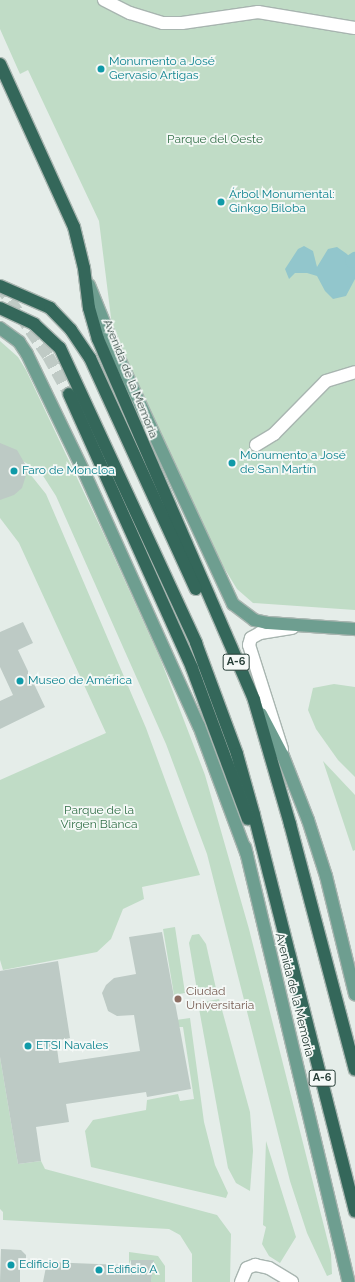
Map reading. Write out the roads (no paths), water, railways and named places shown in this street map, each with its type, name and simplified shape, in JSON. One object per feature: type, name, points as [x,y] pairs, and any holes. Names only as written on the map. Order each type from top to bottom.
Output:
[{"type":"highway","name":"Avenida de la Memoria","points":[[0,64],[65,202],[84,268],[88,308],[98,339],[219,623],[254,700],[290,824],[355,1070]]},
{"type":"highway","points":[[0,286],[50,308],[71,330],[86,353],[186,569],[219,623]]},
{"type":"highway","name":"Avenida de la Memoria","points":[[0,308],[34,324],[60,348],[111,452],[214,690],[237,754],[269,870],[355,1211]]},
{"type":"highway","name":"Avenida de la Memoria","points":[[69,394],[192,668],[269,870]]},
{"type":"main road","points":[[84,268],[116,352],[233,604],[254,620],[298,627],[355,629]]},
{"type":"main road","points":[[0,328],[19,342],[27,354],[85,474],[193,712],[247,855]]},
{"type":"main road","name":"Avenida de la Memoria","points":[[254,700],[283,756],[326,876],[355,994]]},
{"type":"main road","name":"Avenida de la Memoria","points":[[226,760],[247,855],[349,1282]]},
{"type":"street","points":[[104,0],[130,13],[162,23],[182,24],[258,12],[355,28]]},
{"type":"street","points":[[256,445],[274,434],[326,381],[355,372]]},
{"type":"street","name":"Avenida de la Memoria","points":[[283,756],[249,645],[251,638],[260,633],[298,627]]},
{"type":"street","points":[[241,1282],[247,1268],[255,1266],[269,1268],[292,1282]]},
{"type":"water","points":[[304,246],[313,251],[317,267],[328,249],[337,247],[347,254],[355,264],[355,279],[346,296],[333,299],[325,291],[317,276],[307,273],[295,273],[289,279],[285,269],[298,249]]},
{"type":"tunnel","points":[[0,286],[48,356],[69,394]]},
{"type":"place","name":"Monumento a José Gervasio Artigas","points":[[101,69]]},
{"type":"place","name":"Árbol Monumental: Ginkgo Biloba","points":[[221,202]]},
{"type":"place","name":"Monumento a José de San Martín","points":[[232,463]]},
{"type":"place","name":"Faro de Moncloa","points":[[14,471]]},
{"type":"place","name":"Museo de América","points":[[20,681]]},
{"type":"place","name":"Ciudad Universitaria","points":[[178,999]]},
{"type":"place","name":"ETSI Navales","points":[[28,1046]]},
{"type":"place","name":"Edificio B","points":[[11,1265]]},
{"type":"place","name":"Edificio A","points":[[99,1270]]},
{"type":"park label","name":"Parque del Oeste","points":[[215,140]]},
{"type":"park label","name":"Parque de la Virgen Blanca","points":[[99,818]]}]
